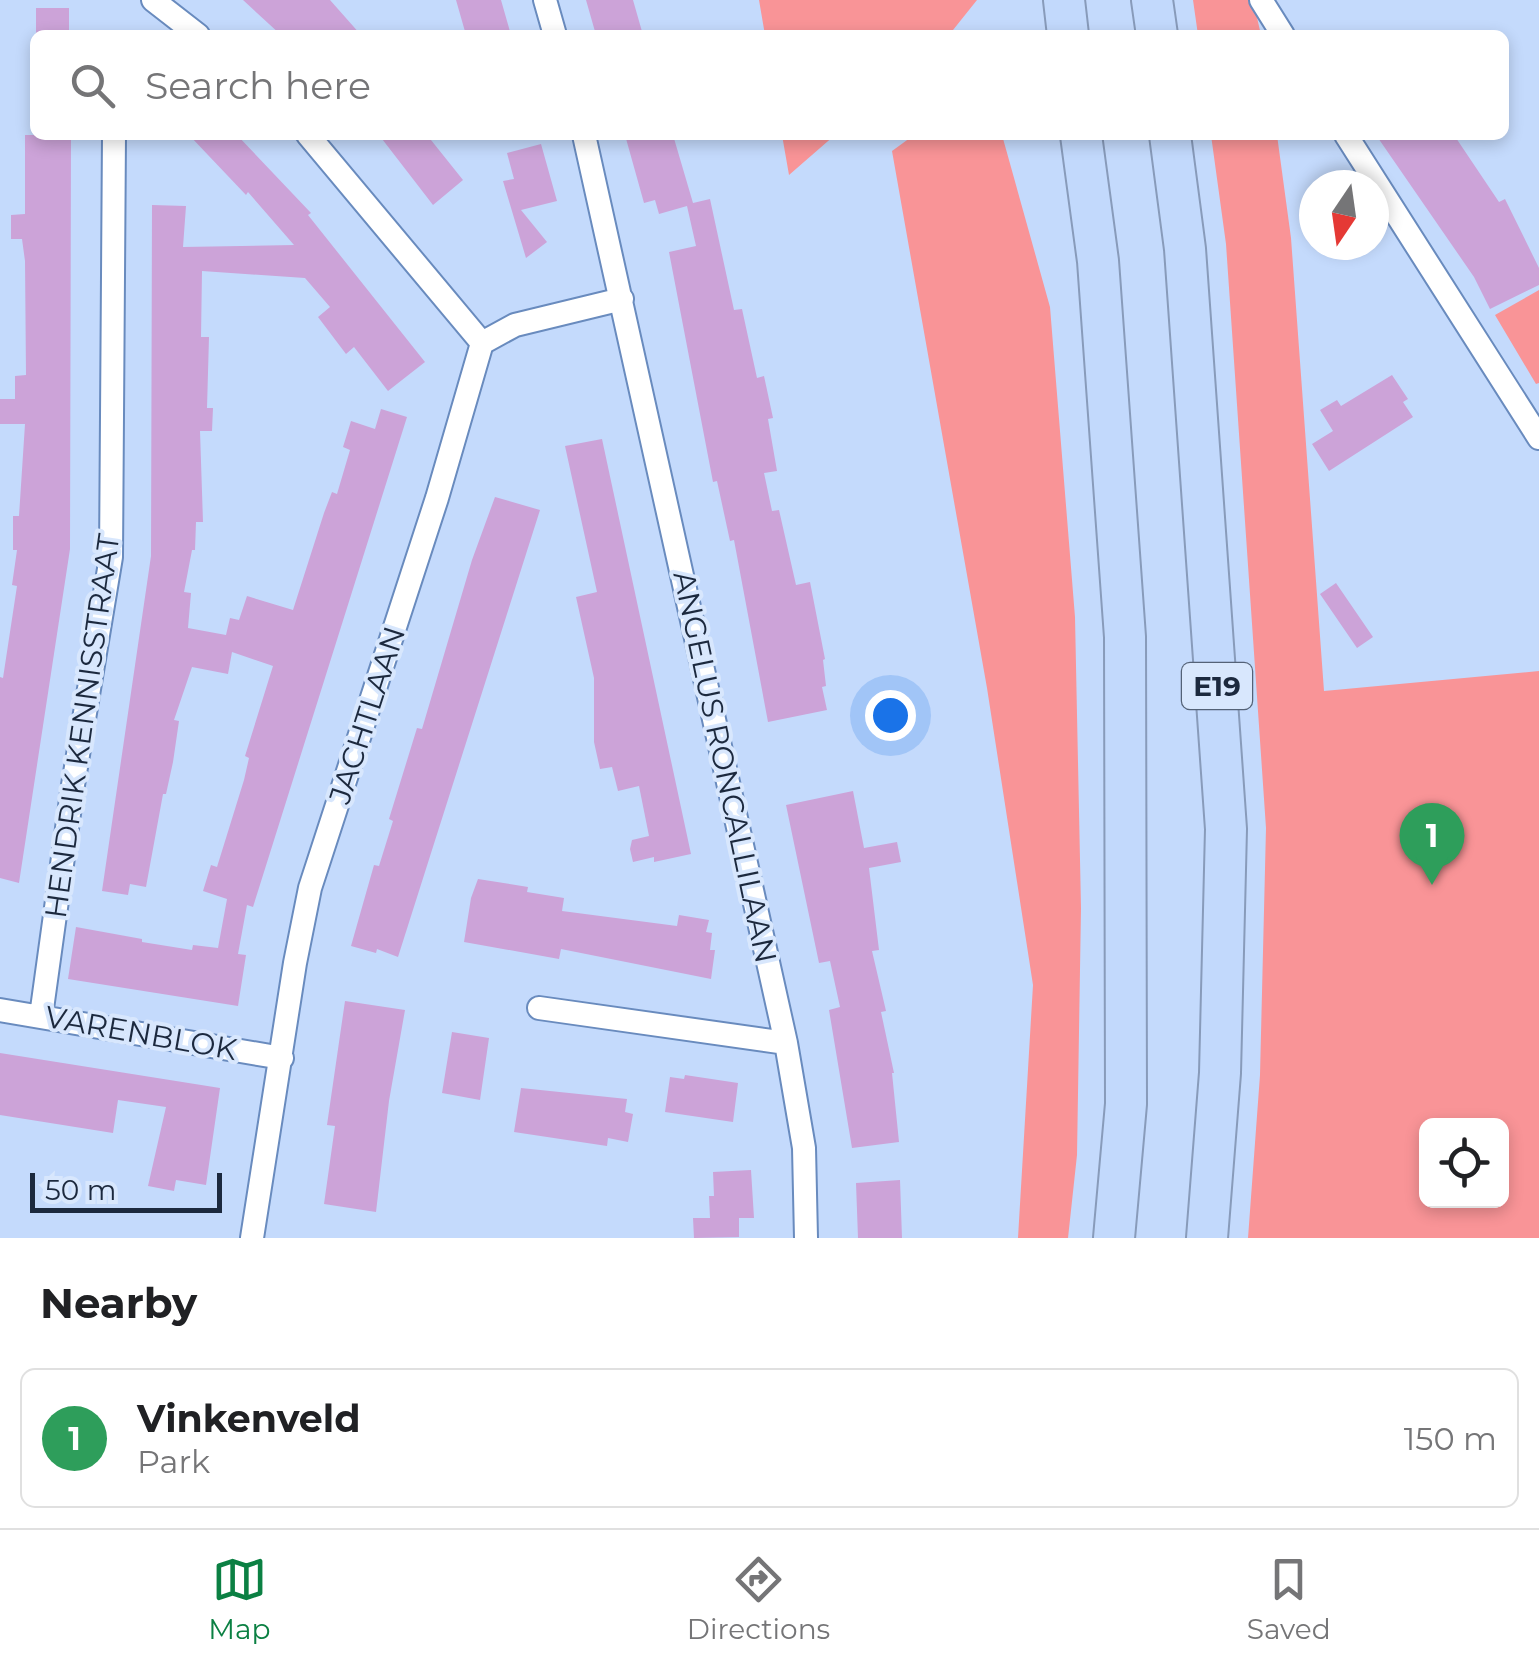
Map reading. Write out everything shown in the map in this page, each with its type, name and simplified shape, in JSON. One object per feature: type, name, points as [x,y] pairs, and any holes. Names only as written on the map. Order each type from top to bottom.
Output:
[{"type":"highway","points":[[1064,0],[1067,30]]},
{"type":"highway","points":[[1152,0],[1156,30]]},
{"type":"highway","points":[[1083,140],[1098,262],[1125,636],[1126,1104],[1114,1238]]},
{"type":"highway","name":"E19","points":[[1171,140],[1185,249],[1226,829],[1220,1073],[1207,1238]]},
{"type":"street","points":[[153,0],[189,30]]},
{"type":"street","points":[[545,0],[554,30]]},
{"type":"street","points":[[1261,0],[1280,30]]},
{"type":"street","name":"HENDRIK KENNISSTRAAT","points":[[41,1016],[73,785],[112,558],[114,140]]},
{"type":"street","points":[[312,140],[482,343],[515,325],[622,298]]},
{"type":"street","name":"ANGELUS RONCALLILAAN","points":[[585,140],[786,1042],[804,1148],[806,1238]]},
{"type":"street","points":[[1349,140],[1539,438]]},
{"type":"street","name":"JACHTLAAN","points":[[252,1238],[310,888],[437,498],[482,343]]},
{"type":"street","points":[[540,1008],[786,1042]]},
{"type":"street","name":"VARENBLOK","points":[[0,1010],[282,1058]]},
{"type":"shaded area","points":[[759,0],[977,0],[953,30],[764,30]]},
{"type":"shaded area","points":[[1193,0],[1253,0],[1260,30],[1197,30]]},
{"type":"shaded area","points":[[783,140],[829,140],[789,175]]},
{"type":"shaded area","points":[[907,140],[1003,140],[1050,307],[1075,617],[1081,908],[1077,1155],[1068,1238],[1018,1238],[1033,985],[987,688],[892,151]]},
{"type":"shaded area","points":[[1212,140],[1278,140],[1291,238],[1324,691],[1539,671],[1539,1238],[1248,1238],[1260,1075],[1266,828],[1226,244]]},
{"type":"shaded area","points":[[1539,290],[1539,383],[1536,384],[1495,315]]},
{"type":"building","points":[[243,0],[330,0],[357,30],[276,30]]},
{"type":"building","points":[[456,0],[501,0],[510,30],[465,30]]},
{"type":"building","points":[[586,0],[633,0],[642,30],[595,30]]},
{"type":"building","points":[[36,8],[69,8],[69,30],[36,30]]},
{"type":"building","points":[[25,135],[30,135],[30,140],[71,140],[70,549],[19,883],[0,878],[0,677],[3,678],[17,586],[12,585],[17,550],[13,550],[13,516],[19,516],[25,424],[0,424],[0,399],[15,399],[15,376],[26,375],[25,261],[22,239],[11,239],[11,215],[25,214]]},
{"type":"building","points":[[194,140],[242,140],[311,213],[308,215],[425,362],[388,391],[354,347],[346,354],[318,317],[330,307],[305,278],[202,271],[201,337],[209,337],[207,408],[213,408],[212,431],[200,431],[203,522],[196,522],[195,550],[184,592],[191,593],[188,628],[226,635],[230,618],[239,620],[247,596],[293,610],[324,513],[332,492],[337,494],[350,450],[343,447],[351,421],[375,429],[381,409],[407,417],[253,907],[247,905],[238,954],[246,955],[238,1006],[68,979],[76,927],[192,950],[193,945],[218,948],[227,899],[203,891],[211,865],[217,867],[273,666],[232,652],[228,674],[192,667],[174,720],[179,721],[173,762],[163,794],[146,887],[130,884],[128,895],[102,891],[151,556],[152,205],[186,206],[183,247],[294,245],[248,192],[246,195]]},
{"type":"building","points":[[383,140],[431,140],[463,180],[433,205]]},
{"type":"building","points":[[626,140],[674,140],[693,203],[710,199],[734,310],[742,309],[757,378],[764,376],[773,418],[768,419],[777,471],[764,473],[772,511],[779,510],[796,585],[810,582],[825,659],[826,686],[822,687],[827,710],[768,722],[734,540],[730,541],[717,481],[713,482],[669,252],[696,246],[687,206],[659,214],[655,200],[644,203]]},
{"type":"building","points":[[1379,140],[1457,140],[1499,202],[1505,199],[1539,268],[1539,285],[1490,309],[1474,277]]},
{"type":"building","points":[[541,144],[557,201],[521,210],[547,242],[526,258],[503,181],[514,179],[507,153]]},
{"type":"building","points":[[1392,375],[1408,399],[1403,402],[1413,417],[1329,471],[1312,444],[1333,431],[1320,410],[1337,400],[1341,406]]},
{"type":"building","points":[[602,439],[691,854],[654,862],[654,857],[633,862],[630,849],[632,840],[649,836],[639,786],[618,791],[612,767],[600,769],[594,742],[594,678],[576,597],[597,592],[565,446]]},
{"type":"building","points":[[495,497],[540,510],[398,957],[377,949],[376,953],[351,946],[374,865],[379,866],[393,821],[389,819],[417,728],[422,729],[472,560]]},
{"type":"building","points":[[1336,583],[1373,637],[1357,648],[1320,594]]},
{"type":"building","points":[[853,791],[864,848],[897,842],[901,862],[869,868],[879,950],[872,951],[886,1011],[881,1012],[894,1073],[899,1142],[852,1148],[829,1010],[840,1007],[830,961],[819,963],[786,805]]},
{"type":"building","points":[[478,879],[564,898],[562,911],[677,926],[679,915],[709,920],[706,932],[712,933],[710,950],[715,950],[711,979],[561,949],[559,959],[464,942]]},
{"type":"building","points":[[345,1001],[405,1010],[376,1212],[324,1204],[335,1126],[327,1125]]},
{"type":"building","points":[[452,1032],[489,1038],[480,1100],[442,1093]]},
{"type":"building","points":[[0,1053],[220,1088],[206,1185],[176,1180],[174,1191],[148,1186],[166,1107],[118,1100],[113,1133],[0,1115]]},
{"type":"building","points":[[685,1075],[738,1083],[733,1122],[665,1112],[670,1077],[684,1079]]},
{"type":"building","points":[[521,1088],[627,1099],[625,1112],[633,1114],[628,1142],[608,1138],[607,1146],[514,1132]]},
{"type":"building","points":[[751,1170],[754,1218],[739,1218],[739,1237],[694,1238],[693,1218],[710,1218],[713,1172]]},
{"type":"building","points":[[900,1180],[902,1238],[858,1238],[856,1183]]},
{"type":"place","name":"Vinkenveld","points":[[1432,885]]}]
